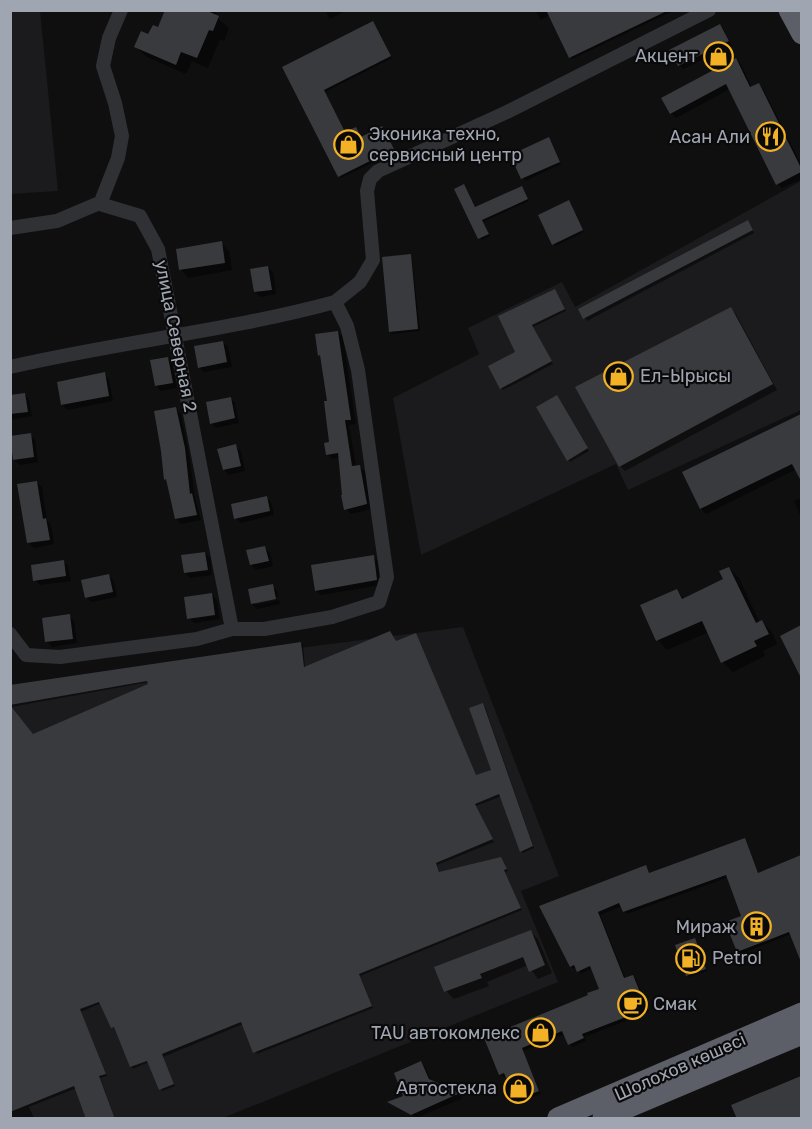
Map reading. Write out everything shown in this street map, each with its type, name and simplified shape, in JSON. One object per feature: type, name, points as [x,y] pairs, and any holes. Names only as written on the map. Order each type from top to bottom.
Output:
[{"type":"highway","points":[[789,10],[801,34]]},
{"type":"highway","name":"Шолохов көшесі","points":[[558,1119],[801,1013]]},
{"type":"highway","name":"Шолохов көшесі","points":[[603,1119],[801,1034]]},
{"type":"street","points":[[10,228],[57,221],[100,204],[118,158],[122,136],[115,103],[103,66],[109,38],[121,10]]},
{"type":"street","points":[[10,368],[68,355],[279,317],[334,302],[360,282],[373,260],[367,191],[370,179],[378,171],[507,112],[709,10]]},
{"type":"street","name":"улица Северная 2","points":[[100,204],[140,216],[158,249],[232,629]]},
{"type":"street","points":[[10,634],[26,655],[60,657],[197,639],[232,629],[264,629],[332,617],[380,602],[387,577],[358,370],[347,326],[334,302]]},
{"type":"shaded area","points":[[11,10],[40,11],[58,191],[11,194]]},
{"type":"shaded area","name":"Ел-Ырысы","points":[[801,181],[801,410],[628,490],[616,464],[421,555],[393,398],[479,354],[468,328],[562,282],[575,307]]},
{"type":"shaded area","points":[[463,627],[559,876],[521,891],[558,982],[223,1118],[11,1118],[10,685]]},
{"type":"building","points":[[165,10],[205,10],[219,16],[213,31],[209,30],[197,58],[181,52],[176,65],[134,47],[141,31],[148,34],[153,25],[158,27]]},
{"type":"building","points":[[546,10],[669,10],[569,58]]},
{"type":"building","points":[[373,21],[391,56],[324,90],[345,132],[356,127],[361,137],[382,126],[394,149],[338,177],[282,67]]},
{"type":"building","points":[[720,24],[729,41],[678,66],[669,50]]},
{"type":"building","points":[[736,58],[750,87],[759,83],[801,168],[801,172],[776,185],[726,84],[670,114],[661,98]]},
{"type":"building","points":[[549,137],[560,162],[521,179],[510,155]]},
{"type":"building","points":[[464,184],[475,207],[522,186],[528,199],[482,220],[489,234],[478,239],[454,189]]},
{"type":"building","points":[[569,200],[583,230],[552,245],[538,215]]},
{"type":"building","points":[[748,220],[753,230],[583,319],[578,309]]},
{"type":"building","points":[[222,241],[225,263],[179,270],[176,249]]},
{"type":"building","points":[[411,254],[418,329],[389,332],[382,257]]},
{"type":"building","points":[[268,266],[272,290],[254,292],[250,269]]},
{"type":"building","points":[[555,289],[565,309],[532,325],[552,361],[500,389],[488,366],[515,352],[498,316]]},
{"type":"building","points":[[731,307],[773,384],[619,467],[575,387]]},
{"type":"building","points":[[338,331],[351,420],[345,420],[352,466],[360,465],[367,504],[344,510],[338,453],[326,455],[324,443],[329,442],[324,401],[327,401],[315,334]]},
{"type":"building","points":[[223,341],[227,362],[198,368],[194,346]]},
{"type":"building","points":[[168,357],[173,383],[155,386],[150,360]]},
{"type":"building","points":[[105,372],[109,396],[61,405],[57,382]]},
{"type":"building","points":[[25,393],[28,412],[10,414],[10,395]]},
{"type":"building","points":[[557,395],[588,448],[567,461],[536,407]]},
{"type":"building","points":[[231,397],[235,418],[210,424],[206,402]]},
{"type":"building","points":[[176,407],[185,448],[190,494],[192,493],[197,515],[175,519],[166,479],[164,480],[154,411]]},
{"type":"building","points":[[801,414],[801,481],[792,464],[700,509],[682,472]]},
{"type":"building","points":[[31,433],[34,457],[13,460],[10,436]]},
{"type":"building","points":[[236,444],[241,466],[223,470],[217,449]]},
{"type":"building","points":[[37,481],[43,519],[46,518],[50,540],[27,543],[17,484]]},
{"type":"building","points":[[267,496],[270,511],[234,519],[231,504]]},
{"type":"building","points":[[265,546],[269,561],[250,565],[246,550]]},
{"type":"building","points":[[205,552],[208,570],[184,573],[181,555]]},
{"type":"building","points":[[374,555],[377,580],[315,591],[311,565]]},
{"type":"building","points":[[64,560],[66,576],[33,581],[31,565]]},
{"type":"building","points":[[729,567],[756,623],[762,620],[769,634],[754,641],[757,646],[721,663],[702,621],[656,641],[640,605],[677,589],[682,599],[723,579],[719,571]]},
{"type":"building","points":[[109,574],[113,592],[85,598],[81,580]]},
{"type":"building","points":[[273,584],[276,599],[251,604],[248,589]]},
{"type":"building","points":[[212,593],[215,615],[187,619],[184,597]]},
{"type":"building","points":[[70,614],[73,639],[45,642],[42,618]]},
{"type":"building","points":[[801,625],[801,678],[780,636]]},
{"type":"building","points":[[390,631],[396,641],[416,633],[476,775],[491,770],[469,708],[483,703],[533,846],[520,852],[499,794],[475,804],[493,839],[436,863],[439,872],[501,857],[507,869],[504,870],[521,908],[359,974],[372,1006],[253,1053],[241,1022],[162,1054],[174,1084],[159,1090],[147,1061],[130,1067],[114,1027],[111,1028],[99,1002],[80,1009],[106,1074],[99,1076],[115,1119],[86,1119],[74,1086],[10,1112],[10,685],[301,642],[304,667]],"holes":[[[147,681],[148,684],[33,734],[10,705]]]},
{"type":"building","points":[[745,838],[758,873],[801,855],[801,962],[789,932],[737,952],[725,922],[741,916],[726,875],[623,912],[619,903],[598,912],[624,978],[633,975],[647,1009],[582,1034],[584,1038],[568,1045],[562,1031],[522,1048],[539,1091],[516,1100],[504,1073],[499,1075],[484,1038],[599,989],[590,966],[577,972],[574,965],[570,967],[539,906],[646,865],[649,873]]},
{"type":"building","points":[[531,930],[545,965],[529,972],[523,957],[480,974],[482,978],[444,992],[434,967]]},
{"type":"building","points":[[695,938],[706,969],[686,976],[675,945]]},
{"type":"building","points":[[421,1061],[429,1079],[460,1093],[411,1115],[387,1102],[403,1096],[394,1073]]},
{"type":"building","points":[[801,1076],[801,1119],[737,1119],[731,1105]]},
{"type":"place","name":"Акцент","points":[[719,56]]},
{"type":"place","name":"Асан Али","points":[[771,137]]},
{"type":"place","name":"Эконика техно, сервисный центр","points":[[348,144]]},
{"type":"place","name":"Ел-Ырысы","points":[[619,376]]},
{"type":"place","name":"Мираж","points":[[757,927]]},
{"type":"place","name":"Petrol","points":[[691,958]]},
{"type":"place","name":"Смак","points":[[632,1004]]},
{"type":"place","name":"TAU автокомлекс","points":[[541,1033]]},
{"type":"place","name":"Автостекла","points":[[518,1088]]}]
